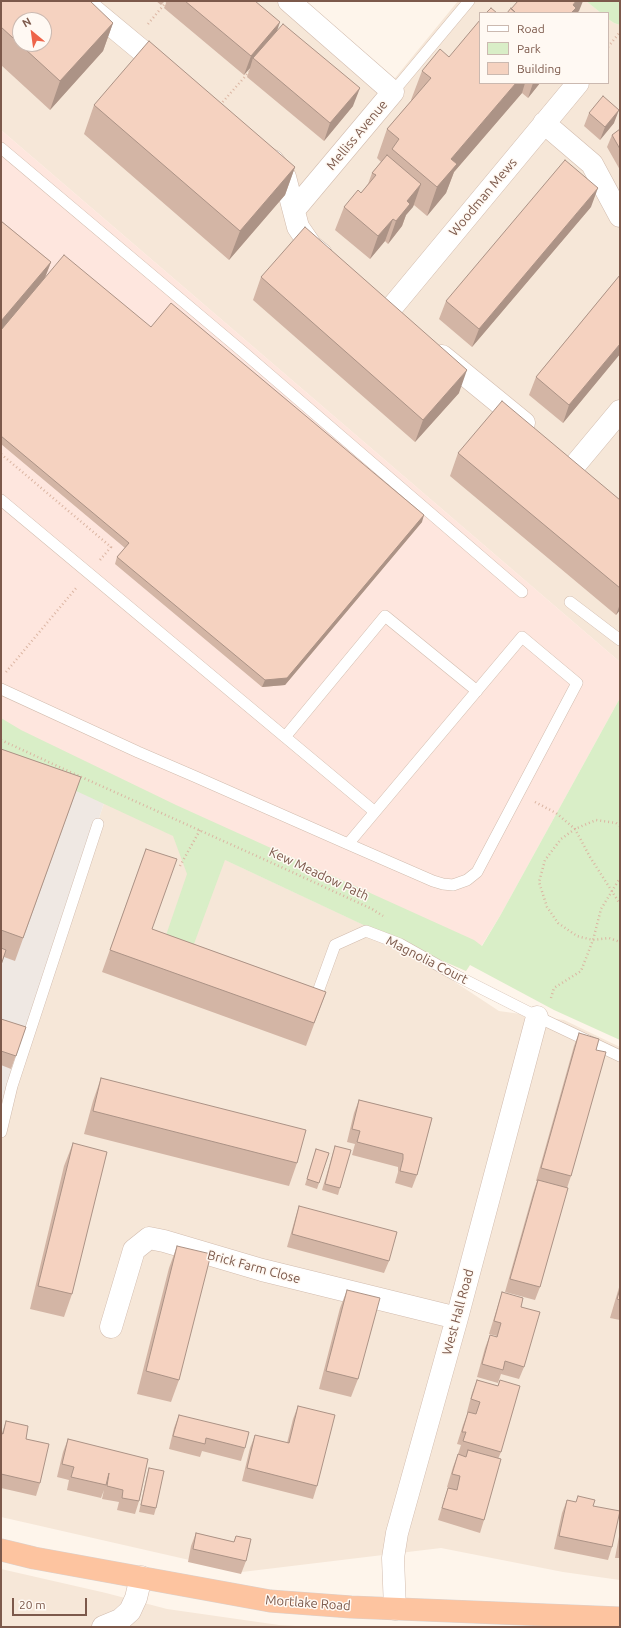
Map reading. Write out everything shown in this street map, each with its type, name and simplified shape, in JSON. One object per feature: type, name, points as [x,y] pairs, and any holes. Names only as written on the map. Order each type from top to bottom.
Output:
[{"type":"highway","name":"Mortlake Road","points":[[1,1550],[34,1558],[270,1601],[395,1609],[505,1620],[620,1618]]},
{"type":"street","points":[[82,1],[179,82]]},
{"type":"street","name":"Melliss Avenue","points":[[289,1],[393,92],[294,210]]},
{"type":"street","name":"Woodman Mews","points":[[388,312],[577,84]]},
{"type":"street","points":[[544,124],[592,164],[620,216]]},
{"type":"street","points":[[258,147],[270,157],[285,177],[298,227],[311,246],[335,266]]},
{"type":"street","points":[[370,297],[406,327]]},
{"type":"street","points":[[424,342],[539,436]]},
{"type":"street","points":[[575,465],[620,411]]},
{"type":"street","points":[[557,450],[592,479]]},
{"type":"street","name":"West Hall Road","points":[[395,1609],[393,1558],[397,1533],[540,1018]]},
{"type":"street","name":"Brick Farm Close","points":[[111,1327],[134,1250],[148,1238],[164,1241],[262,1270],[457,1318]]},
{"type":"street","points":[[103,1627],[120,1620],[130,1611],[136,1598],[141,1577]]},
{"type":"lane","points":[[393,92],[469,1]]},
{"type":"lane","points":[[1,148],[242,351],[522,592]]},
{"type":"lane","points":[[1,500],[375,812]]},
{"type":"lane","points":[[570,602],[620,639]]},
{"type":"lane","points":[[285,737],[385,616],[477,691]]},
{"type":"lane","points":[[1,689],[138,752],[432,881],[453,885],[467,880],[477,872],[577,683],[522,637],[348,844]]},
{"type":"lane","points":[[1,1132],[12,1086],[98,824]]},
{"type":"lane","name":"Magnolia Court","points":[[319,988],[335,945],[366,931],[400,944],[457,976],[620,1056]]},
{"type":"path","points":[[132,43],[167,1]]},
{"type":"path","points":[[609,47],[620,32]]},
{"type":"path","points":[[615,40],[620,41]]},
{"type":"path","points":[[220,105],[250,70]]},
{"type":"path","points":[[1,454],[111,547],[6,673]]},
{"type":"path","name":"Kew Meadow Path","points":[[1,740],[372,909],[386,918]]},
{"type":"path","points":[[519,794],[556,813],[575,829],[590,857],[620,904]]},
{"type":"path","points":[[620,826],[616,823],[596,820],[575,829],[561,839],[545,860],[540,882],[547,907],[558,923],[577,936],[593,940],[609,938],[620,942]]},
{"type":"path","points":[[180,866],[200,830]]},
{"type":"path","points":[[540,1018],[554,988],[581,971],[593,940],[601,909],[620,878]]},
{"type":"shaded area","points":[[1,1],[281,1],[386,89],[458,1],[586,1],[600,12],[479,12],[479,84],[609,84],[609,20],[620,25],[620,662],[1,130]]},
{"type":"shaded area","points":[[1,130],[620,662],[620,698],[500,916],[466,971],[1,756]]},
{"type":"shaded area","points":[[1,756],[104,803],[1,1116]]},
{"type":"shaded area","points":[[104,803],[379,932],[499,1011],[564,1020],[620,1047],[620,1580],[563,1572],[441,1548],[242,1572],[1,1517],[1,1116]]},
{"type":"shaded area","points":[[1,1569],[106,1593],[167,1609],[279,1625],[312,1627],[1,1627]]},
{"type":"green space","points":[[586,1],[620,1],[620,25],[609,20],[609,12],[600,12]]},
{"type":"green space","points":[[620,698],[620,1040],[554,1010],[470,965],[466,971],[404,944],[225,860],[191,952],[163,944],[187,874],[173,836],[1,756],[1,718],[21,730],[176,805],[474,940],[482,946]]},
{"type":"building","points":[[1,1],[90,1],[113,23],[60,81],[28,52],[52,52],[52,12],[12,12],[12,37],[1,27]]},
{"type":"building","points":[[185,1],[255,1],[280,22],[251,56]]},
{"type":"building","points":[[518,1],[576,1],[573,5],[576,8],[572,12],[515,12],[511,9]]},
{"type":"building","points":[[491,8],[496,12],[487,12]]},
{"type":"building","points":[[511,8],[515,12],[508,12]]},
{"type":"building","points":[[479,21],[479,84],[515,84],[451,159],[457,164],[437,187],[392,149],[399,139],[387,129],[431,78],[422,71],[440,49],[449,57]]},
{"type":"building","points":[[283,24],[360,88],[330,123],[253,58]]},
{"type":"building","points":[[149,41],[295,167],[240,231],[94,105]]},
{"type":"building","points":[[603,96],[619,110],[605,127],[589,113]]},
{"type":"building","points":[[620,129],[620,149],[612,135]]},
{"type":"building","points":[[387,155],[421,184],[407,201],[410,204],[396,221],[393,219],[378,236],[344,207],[358,190],[361,193],[376,175],[372,173]]},
{"type":"building","points":[[565,160],[598,188],[479,329],[446,301]]},
{"type":"building","points":[[1,221],[51,262],[1,321]]},
{"type":"building","points":[[305,227],[467,370],[423,420],[261,277]]},
{"type":"building","points":[[64,255],[151,327],[171,303],[424,515],[287,678],[265,680],[117,557],[129,543],[1,436],[1,330]]},
{"type":"building","points":[[620,275],[620,344],[569,405],[536,377]]},
{"type":"building","points":[[502,401],[620,500],[620,588],[458,453]]},
{"type":"building","points":[[1,749],[81,777],[23,938],[1,930]]},
{"type":"building","points":[[146,849],[177,859],[152,929],[326,992],[314,1023],[110,950]]},
{"type":"building","points":[[1,948],[6,950],[1,965]]},
{"type":"building","points":[[1,1019],[26,1027],[16,1056],[1,1051]]},
{"type":"building","points":[[579,1033],[599,1039],[596,1050],[606,1052],[571,1176],[541,1168]]},
{"type":"building","points":[[101,1078],[306,1130],[297,1163],[93,1111]]},
{"type":"building","points":[[359,1100],[432,1118],[417,1175],[400,1171],[403,1154],[357,1142],[360,1131],[352,1129]]},
{"type":"building","points":[[73,1143],[107,1152],[72,1294],[38,1286]]},
{"type":"building","points":[[335,1146],[351,1150],[340,1188],[325,1184]]},
{"type":"building","points":[[316,1149],[329,1153],[319,1183],[307,1179]]},
{"type":"building","points":[[538,1180],[568,1188],[540,1287],[510,1279]]},
{"type":"building","points":[[299,1206],[397,1232],[389,1261],[292,1234]]},
{"type":"building","points":[[177,1246],[211,1254],[179,1380],[146,1371]]},
{"type":"building","points":[[620,1289],[620,1300],[617,1299]]},
{"type":"building","points":[[347,1290],[380,1298],[358,1379],[326,1371]]},
{"type":"building","points":[[502,1292],[523,1298],[521,1307],[540,1312],[524,1367],[505,1361],[503,1370],[482,1364],[490,1335],[497,1337],[501,1323],[494,1321]]},
{"type":"building","points":[[477,1380],[498,1386],[500,1380],[520,1386],[501,1452],[463,1441],[466,1432],[462,1432],[468,1412],[476,1414],[480,1402],[471,1399]]},
{"type":"building","points":[[298,1406],[335,1415],[317,1486],[247,1468],[255,1435],[289,1443]]},
{"type":"building","points":[[179,1415],[249,1432],[245,1448],[206,1438],[205,1444],[173,1436]]},
{"type":"building","points":[[6,1421],[28,1426],[26,1439],[49,1444],[40,1483],[1,1474],[1,1433],[3,1434]]},
{"type":"building","points":[[68,1439],[148,1459],[139,1501],[122,1498],[123,1490],[107,1486],[109,1473],[106,1485],[71,1477],[74,1467],[62,1464]]},
{"type":"building","points":[[468,1450],[501,1459],[484,1520],[442,1508],[448,1488],[457,1490],[460,1476],[452,1474],[458,1454],[466,1457]]},
{"type":"building","points":[[149,1468],[164,1471],[156,1508],[141,1505]]},
{"type":"building","points":[[578,1496],[595,1500],[593,1506],[620,1511],[612,1547],[559,1536],[567,1500],[576,1502]]},
{"type":"building","points":[[196,1533],[234,1542],[236,1536],[251,1539],[246,1561],[193,1549]]}]
